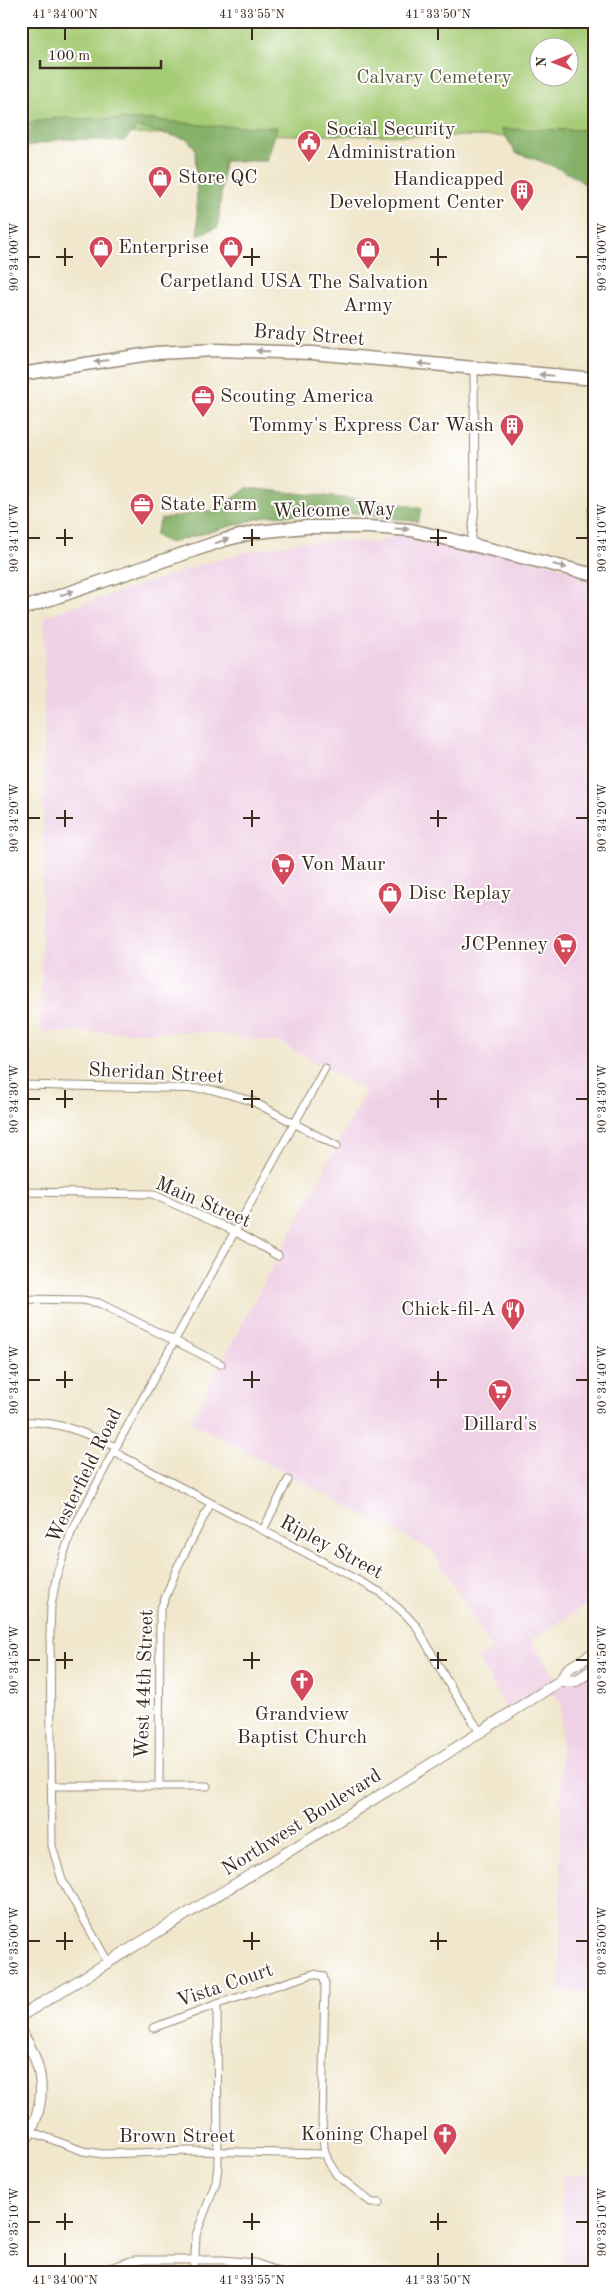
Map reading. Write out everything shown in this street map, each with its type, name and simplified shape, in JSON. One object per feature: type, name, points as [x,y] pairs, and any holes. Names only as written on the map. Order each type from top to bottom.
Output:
[{"type":"highway","name":"Brady Street","points":[[21,374],[156,354],[216,350],[312,354],[595,379]]},
{"type":"highway","name":"Welcome Way","points":[[21,608],[184,553],[256,532],[306,527],[368,527],[411,530],[471,543],[595,575]]},
{"type":"main road","name":"Northwest Boulevard","points":[[21,2016],[429,1766],[560,1681],[568,1669],[595,1652]]},
{"type":"main road","points":[[560,1681],[576,1681],[595,1668]]},
{"type":"main road","points":[[21,2032],[36,2060],[42,2086],[40,2108],[32,2132],[21,2148]]},
{"type":"street","points":[[471,543],[475,506],[474,368]]},
{"type":"street","name":"Westerfield Road","points":[[108,1962],[62,1880],[52,1846],[51,1606],[57,1574],[71,1534],[115,1449],[325,1068]]},
{"type":"street","name":"Sheridan Street","points":[[21,1085],[209,1089],[252,1101],[337,1146]]},
{"type":"street","name":"Main Street","points":[[21,1192],[152,1194],[234,1231],[278,1256]]},
{"type":"street","points":[[21,1300],[82,1300],[99,1303],[220,1364]]},
{"type":"street","name":"Ripley Street","points":[[21,1422],[50,1423],[85,1433],[366,1584],[406,1615],[417,1627],[447,1681],[480,1732]]},
{"type":"street","points":[[263,1530],[288,1480]]},
{"type":"street","name":"West 44th Street","points":[[158,1787],[160,1611],[177,1568],[211,1502]]},
{"type":"street","points":[[52,1786],[207,1786]]},
{"type":"street","name":"Vista Court","points":[[153,2028],[216,2004],[308,1975],[318,1974],[323,1976],[325,1983],[322,2120],[326,2154]]},
{"type":"street","points":[[194,2272],[193,2260],[196,2235],[216,2182],[218,2152],[216,2004]]},
{"type":"street","name":"Brown Street","points":[[32,2132],[82,2150],[103,2154],[218,2152],[326,2154]]},
{"type":"street","points":[[326,2154],[337,2175],[372,2203],[378,2203]]},
{"type":"street","points":[[98,2272],[134,2260],[242,2261],[268,2266],[280,2272]]},
{"type":"shaded area","points":[[411,530],[595,575],[595,1599],[531,1640],[558,1682],[595,1658],[595,1991],[560,1991],[561,1702],[547,1689],[509,1713],[478,1659],[492,1649],[432,1551],[190,1422],[366,1091],[281,1043],[203,1032],[41,1032],[45,616],[201,565],[251,551],[300,542],[341,541],[375,543]]},
{"type":"shaded area","points":[[595,2175],[595,2272],[563,2272],[562,2176]]},
{"type":"green space","name":"Calvary Cemetery","points":[[21,21],[595,21],[595,137],[21,133]]},
{"type":"green space","points":[[57,118],[156,120],[213,126],[277,127],[267,161],[224,161],[218,227],[198,235],[195,148],[187,139],[137,127],[124,141],[62,139],[25,147],[21,142],[21,124]]},
{"type":"green space","points":[[501,129],[595,130],[595,193],[568,173],[516,153]]},
{"type":"green space","points":[[247,488],[401,504],[422,509],[418,522],[355,513],[268,516],[169,543],[155,535],[161,519],[219,509]]},
{"type":"green space","points":[[588,507],[595,510],[595,557],[594,557]]},
{"type":"place","name":"Social Security Administration","points":[[309,163]]},
{"type":"place","name":"Store QC","points":[[160,199]]},
{"type":"place","name":"Handicapped Development Center","points":[[522,212]]},
{"type":"place","name":"Enterprise","points":[[101,269]]},
{"type":"place","name":"Carpetland USA","points":[[231,269]]},
{"type":"place","name":"The Salvation Army","points":[[368,270]]},
{"type":"place","name":"Scouting America","points":[[203,418]]},
{"type":"place","name":"Tommy's Express Car Wash","points":[[512,447]]},
{"type":"place","name":"State Farm","points":[[142,526]]},
{"type":"place","name":"Von Maur","points":[[283,886]]},
{"type":"place","name":"Disc Replay","points":[[390,915]]},
{"type":"place","name":"JCPenney","points":[[565,966]]},
{"type":"place","name":"Chick-fil-A","points":[[513,1331]]},
{"type":"place","name":"Dillard's","points":[[500,1412]]},
{"type":"place","name":"Grandview Baptist Church","points":[[302,1702]]},
{"type":"place","name":"Koning Chapel","points":[[445,2156]]}]
